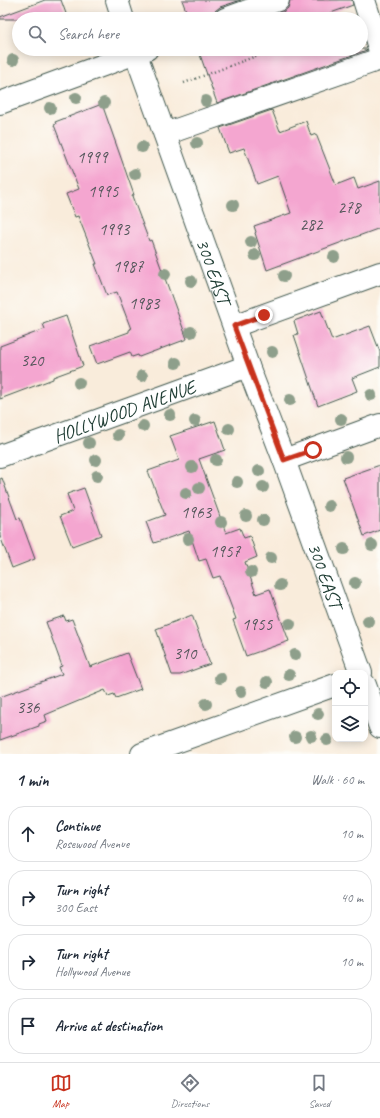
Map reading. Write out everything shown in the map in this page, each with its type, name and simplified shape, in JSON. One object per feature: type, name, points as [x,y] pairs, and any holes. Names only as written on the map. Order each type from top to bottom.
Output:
[{"type":"street","points":[[116,0],[120,12]]},
{"type":"street","points":[[245,12],[278,0]]},
{"type":"street","points":[[364,0],[368,12]]},
{"type":"street","points":[[368,13],[380,51]]},
{"type":"street","points":[[0,103],[126,56]]},
{"type":"street","name":"300 EAST","points":[[141,56],[165,134],[248,366],[284,460],[360,670]]},
{"type":"street","points":[[165,134],[380,59]]},
{"type":"street","points":[[234,326],[380,273]]},
{"type":"street","name":"HOLLYWOOD AVENUE","points":[[0,456],[248,366]]},
{"type":"street","points":[[284,460],[380,425]]},
{"type":"street","points":[[142,754],[332,686]]},
{"type":"street","points":[[371,691],[380,727]]},
{"type":"path","points":[[184,83],[256,56]]},
{"type":"building","points":[[45,0],[61,0],[65,12],[13,12]]},
{"type":"building","points":[[182,0],[241,0],[220,7],[215,12],[186,12]]},
{"type":"building","points":[[290,0],[352,0],[353,5],[334,12],[283,12],[288,8]]},
{"type":"building","points":[[12,12],[12,19],[0,19],[0,17]]},
{"type":"building","points":[[200,56],[350,56],[217,103]]},
{"type":"building","points":[[102,104],[134,195],[132,196],[149,241],[151,240],[187,339],[139,357],[138,355],[132,357],[130,352],[97,364],[90,346],[129,332],[131,329],[117,292],[107,295],[95,264],[97,264],[78,216],[75,217],[66,194],[79,189],[54,125],[56,124],[55,122]]},
{"type":"building","points":[[272,110],[280,131],[306,121],[311,136],[316,134],[336,185],[354,178],[358,189],[380,181],[380,228],[267,270],[254,226],[291,213],[278,176],[257,184],[244,148],[229,153],[220,128]]},
{"type":"building","points":[[321,311],[332,340],[370,326],[380,352],[380,367],[352,378],[357,391],[318,406],[294,335],[298,334],[294,321]]},
{"type":"building","points":[[66,316],[83,366],[0,399],[0,346],[45,329],[43,324]]},
{"type":"building","points":[[215,421],[225,450],[199,459],[226,533],[240,528],[244,538],[250,536],[257,557],[245,562],[256,594],[270,589],[289,641],[246,656],[233,620],[236,619],[220,576],[213,578],[206,559],[199,561],[189,531],[154,543],[146,522],[165,515],[148,471],[179,460],[170,436]]},
{"type":"building","points":[[380,465],[380,530],[364,536],[343,478]]},
{"type":"building","points":[[2,478],[17,519],[20,518],[35,559],[12,568],[0,536],[0,479]]},
{"type":"building","points":[[84,488],[101,535],[72,546],[60,516],[73,511],[67,494]]},
{"type":"building","points":[[192,615],[210,664],[180,675],[172,675],[156,629]]},
{"type":"building","points":[[64,616],[66,621],[72,619],[90,667],[127,653],[141,689],[116,698],[114,694],[108,696],[105,690],[45,715],[47,721],[39,724],[39,726],[0,740],[0,697],[62,674],[59,667],[62,666],[46,622]]},
{"type":"route","points":[[264,315],[234,326],[248,366],[284,460],[313,450]]}]
